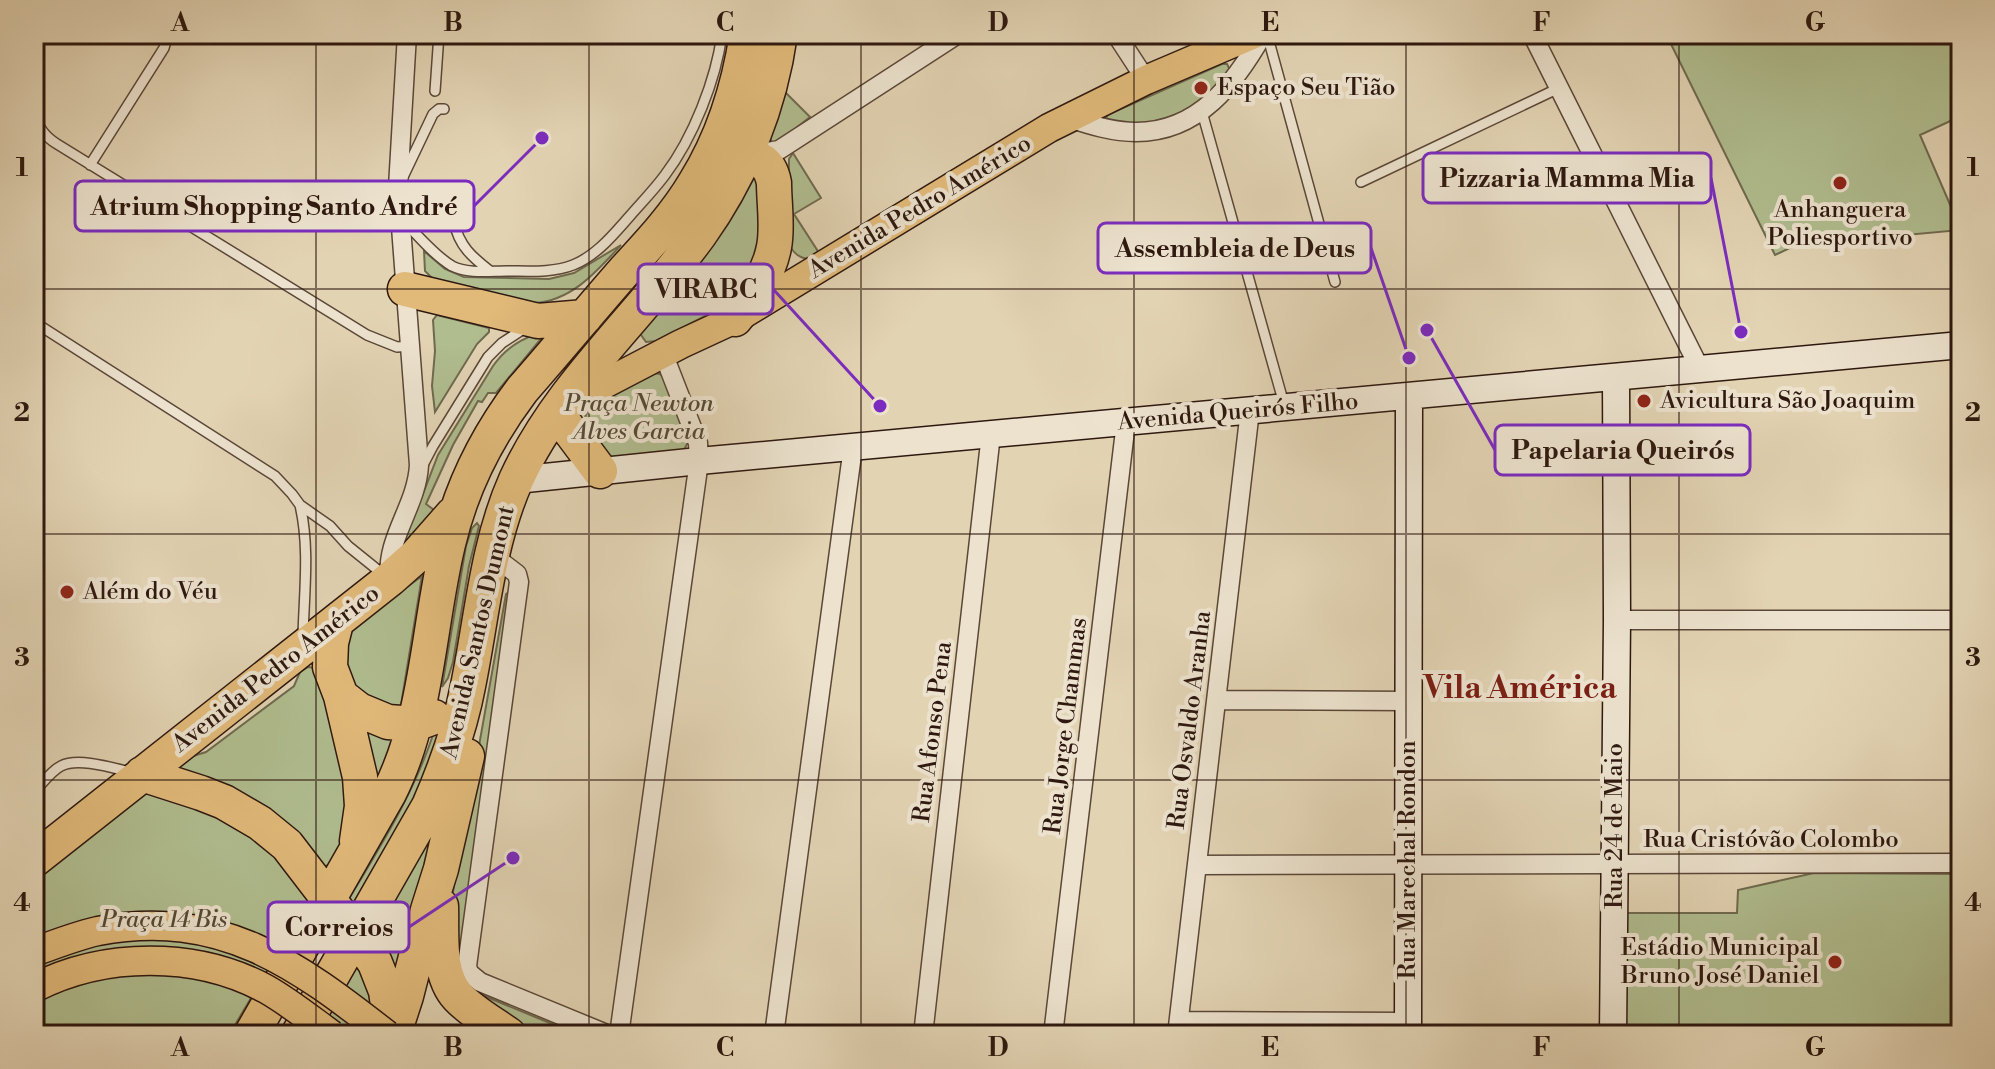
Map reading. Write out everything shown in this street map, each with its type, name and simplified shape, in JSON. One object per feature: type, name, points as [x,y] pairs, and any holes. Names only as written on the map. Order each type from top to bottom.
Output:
[{"type":"highway","points":[[728,154],[733,100],[747,34]]},
{"type":"highway","points":[[728,154],[756,130],[776,63],[780,34]]},
{"type":"highway","points":[[728,154],[761,160],[767,164],[774,183],[775,244],[756,291],[735,319]]},
{"type":"highway","name":"Avenida Santos Dumont","points":[[251,1035],[397,777],[415,724],[448,542],[480,456],[501,418],[522,390],[669,220],[694,185],[728,154]]},
{"type":"highway","name":"Avenida Santos Dumont","points":[[298,1035],[429,806],[452,748],[468,689],[492,555],[516,480],[558,410],[697,237],[725,195],[728,154]]},
{"type":"highway","points":[[405,289],[538,321],[585,317]]},
{"type":"highway","points":[[558,410],[600,471]]},
{"type":"highway","name":"Avenida Pedro Américo","points":[[34,860],[390,579],[422,550],[460,506],[516,480]]},
{"type":"highway","points":[[336,623],[330,667],[341,696],[361,790],[362,806],[355,854]]},
{"type":"highway","points":[[341,696],[371,716],[388,722],[415,724],[443,712],[468,689]]},
{"type":"highway","points":[[391,1035],[406,996],[441,869],[471,740],[468,689]]},
{"type":"highway","points":[[142,774],[224,802],[252,817],[287,845],[375,963],[386,991],[391,1035]]},
{"type":"highway","points":[[441,869],[442,949],[450,984],[460,1000],[509,1035]]},
{"type":"main road","name":"Avenida Pedro Américo","points":[[558,410],[663,353],[735,319],[1069,118],[1146,80],[1254,34]]},
{"type":"main road","points":[[775,244],[791,262],[825,265]]},
{"type":"main road","name":"Avenida Queirós Filho","points":[[516,480],[1961,345]]},
{"type":"main road","name":"Rua 24 de Maio","points":[[1613,1035],[1616,377]]},
{"type":"main road","name":"Rua Marechal Rondon","points":[[1408,1029],[1409,396]]},
{"type":"main road","points":[[34,952],[70,939],[123,928],[164,927],[205,931],[281,959],[391,1035]]},
{"type":"main road","points":[[34,988],[82,970],[128,961],[175,962],[221,971],[264,989],[332,1035]]},
{"type":"street","points":[[390,579],[391,553],[419,476],[398,187],[407,34]]},
{"type":"street","points":[[728,154],[779,150],[958,34]]},
{"type":"street","points":[[1116,34],[1146,80]]},
{"type":"street","points":[[1069,118],[1133,133],[1181,124],[1218,98],[1265,34]]},
{"type":"street","points":[[1532,34],[1700,369]]},
{"type":"street","points":[[619,1035],[699,461],[698,443],[663,353]]},
{"type":"street","name":"Rua Osvaldo Aranha","points":[[1178,1028],[1250,410]]},
{"type":"street","name":"Rua Jorge Chammas","points":[[1053,1035],[1126,422]]},
{"type":"street","name":"Rua Afonso Pena","points":[[923,1035],[991,434]]},
{"type":"street","points":[[774,1035],[853,447]]},
{"type":"street","points":[[492,555],[517,574],[519,582],[467,959],[469,973],[480,982],[609,1035]]},
{"type":"street","points":[[1617,620],[1961,620]]},
{"type":"street","points":[[1217,700],[1409,701]]},
{"type":"street","name":"Rua Cristóvão Colombo","points":[[1197,865],[1961,863]]},
{"type":"street","points":[[1178,1028],[1408,1029]]},
{"type":"lane","points":[[90,165],[164,48],[168,34]]},
{"type":"lane","points":[[400,217],[448,263],[467,270],[545,271],[571,266],[588,257],[614,234],[665,175],[686,141],[710,81],[722,34]]},
{"type":"lane","points":[[1265,34],[1335,282]]},
{"type":"lane","points":[[435,91],[437,35]]},
{"type":"lane","points":[[1361,182],[1559,88]]},
{"type":"lane","points":[[398,187],[433,114],[444,109]]},
{"type":"lane","points":[[34,112],[47,138],[90,165],[367,335],[397,347],[411,346]]},
{"type":"lane","points":[[1202,112],[1285,407]]},
{"type":"lane","points":[[454,222],[465,250],[490,271]]},
{"type":"lane","points":[[419,476],[433,446],[488,357],[512,335],[538,321]]},
{"type":"lane","points":[[34,322],[275,476],[300,505],[330,526],[348,546],[390,579]]},
{"type":"lane","points":[[300,505],[306,551],[302,648]]},
{"type":"lane","points":[[34,792],[57,768],[76,762],[142,774]]},
{"type":"green space","name":"Anhanguera Poliesportivo","points":[[1666,34],[1960,34],[1961,116],[1920,135],[1961,230],[1796,245],[1775,255]]},
{"type":"green space","points":[[1227,64],[1230,70],[1204,98],[1182,112],[1144,123],[1106,120],[1107,115]]},
{"type":"green space","points":[[785,92],[810,117],[777,143],[772,142],[770,139]]},
{"type":"green space","points":[[793,153],[821,198],[794,214],[821,256],[811,259],[794,252],[788,242],[789,159]]},
{"type":"green space","points":[[752,176],[759,184],[760,244],[756,263],[723,307],[656,341],[646,342],[639,332]]},
{"type":"green space","points":[[621,245],[572,291],[534,303],[433,279],[425,271],[424,251],[445,269],[464,277],[549,279],[574,273]]},
{"type":"green space","points":[[437,315],[489,328],[489,332],[477,344],[435,412],[432,386],[435,351],[433,320]]},
{"type":"green space","points":[[537,334],[541,336],[540,340],[496,393],[488,393],[482,402],[478,401],[453,445],[426,504],[434,510],[408,541],[404,541],[438,455],[493,366],[512,346]]},
{"type":"green space","name":"Praça Newton Alves Garcia","points":[[654,373],[664,378],[688,442],[684,450],[611,457],[602,455],[583,422],[590,405]]},
{"type":"green space","points":[[477,523],[479,526],[453,662],[442,687],[466,546]]},
{"type":"green space","points":[[422,576],[400,711],[371,704],[353,688],[341,662],[353,627]]},
{"type":"green space","points":[[514,588],[512,606],[506,612],[458,969],[465,983],[477,993],[579,1035],[523,1035],[470,996],[454,964],[450,939],[451,903],[506,594]]},
{"type":"green space","points":[[308,667],[315,668],[349,769],[347,833],[331,863],[324,867],[175,768],[190,757],[206,752],[294,686],[300,672]]},
{"type":"green space","points":[[360,727],[393,739],[378,782]]},
{"type":"green space","points":[[435,734],[439,736],[423,783],[353,904],[350,897],[396,818]]},
{"type":"green space","name":"Praça 14 Bis","points":[[142,792],[214,809],[276,851],[308,899],[307,904],[229,1035],[34,1035],[34,876]]},
{"type":"green space","points":[[442,813],[403,985],[372,936]]},
{"type":"green space","name":"Estádio Municipal Bruno José Daniel","points":[[1814,873],[1961,874],[1961,1035],[1625,1035],[1627,913],[1737,913],[1738,890]]},
{"type":"green space","points":[[362,963],[380,1035],[323,1035],[322,1023],[356,964]]},
{"type":"place","name":"Espaço Seu Tião","points":[[1201,88]]},
{"type":"place","name":"Atrium Shopping Santo André","points":[[542,138]]},
{"type":"place","name":"Anhanguera Poliesportivo","points":[[1840,183]]},
{"type":"place","name":"Papelaria Queirós","points":[[1427,330]]},
{"type":"place","name":"Pizzaria Mamma Mia","points":[[1741,332]]},
{"type":"place","name":"Assembleia de Deus","points":[[1409,358]]},
{"type":"place","name":"Avicultura São Joaquim","points":[[1644,401]]},
{"type":"place","name":"VIRABC","points":[[880,406]]},
{"type":"place","name":"Além do Véu","points":[[67,592]]},
{"type":"place","name":"Correios","points":[[513,858]]},
{"type":"place","name":"Estádio Municipal Bruno José Daniel","points":[[1835,962]]},
{"type":"district","name":"Vila América","points":[[1520,688]]}]
